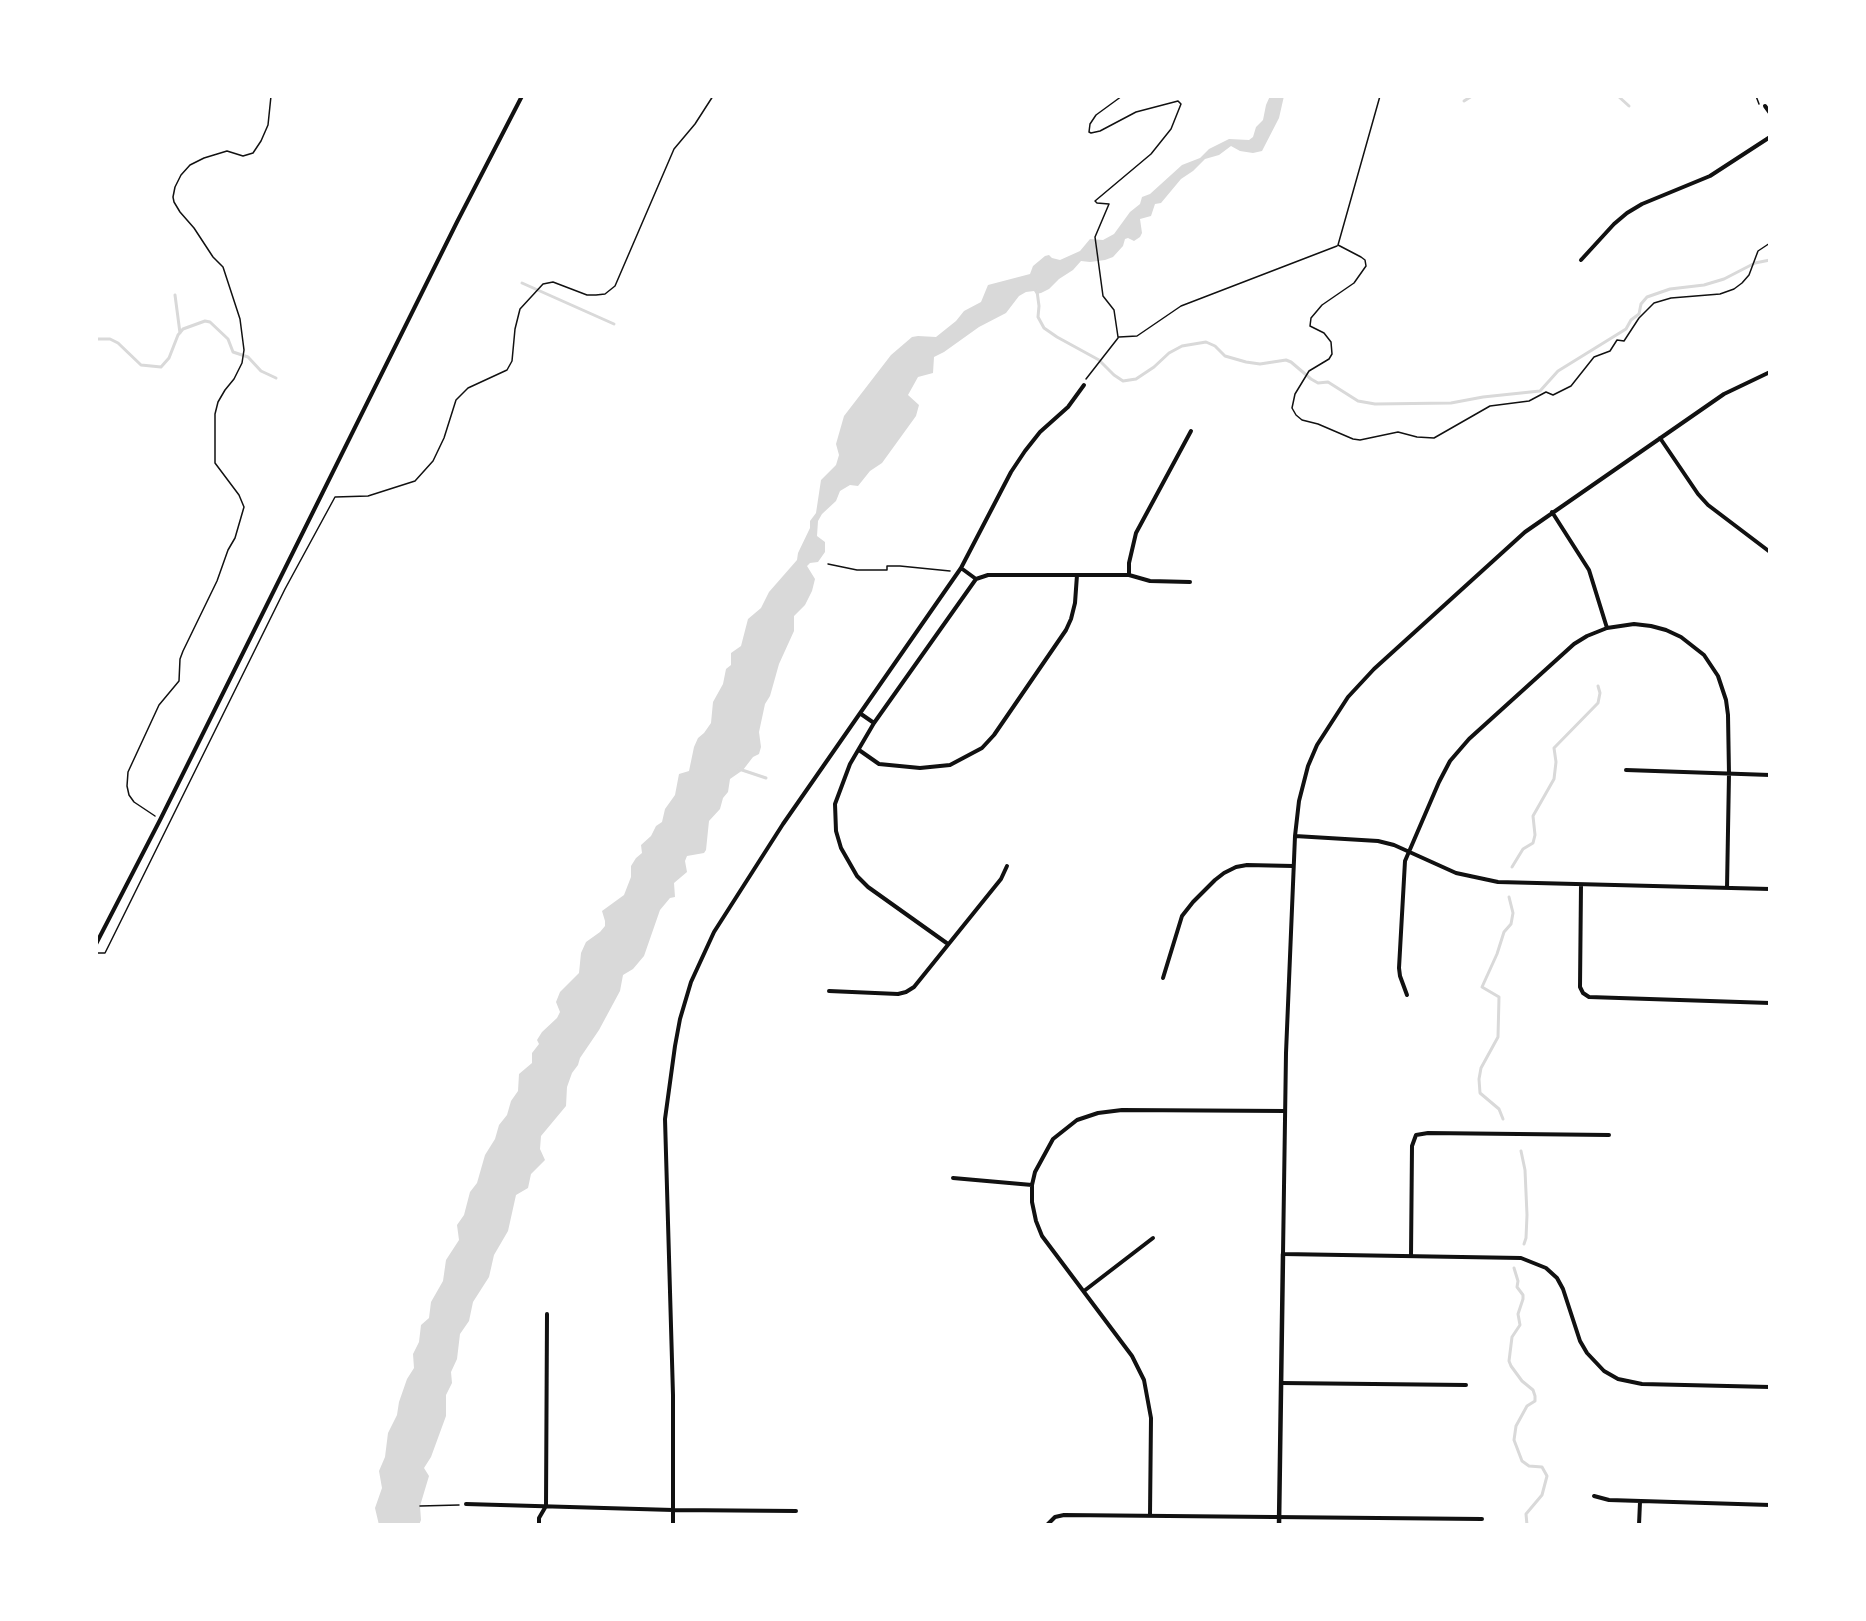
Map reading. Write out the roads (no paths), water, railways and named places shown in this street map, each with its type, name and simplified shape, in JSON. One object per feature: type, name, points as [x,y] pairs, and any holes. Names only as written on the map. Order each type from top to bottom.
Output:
[{"type":"street","points":[[96,944],[160,820],[451,233],[522,96]]},
{"type":"street","points":[[1765,106],[1770,113]]},
{"type":"street","points":[[1581,260],[1627,213],[1642,204],[1710,176],[1770,137]]},
{"type":"street","points":[[1279,1525],[1285,1111],[1293,866],[1299,801],[1308,766],[1329,724],[1348,697],[1374,669],[1499,555],[1552,512],[1724,394],[1770,372]]},
{"type":"street","points":[[673,1525],[673,1395],[665,1119],[670,1073],[680,1019],[691,982],[714,932],[783,824],[962,568],[1011,472],[1040,432],[1068,407],[1084,385]]},
{"type":"street","points":[[1129,575],[1129,563],[1136,533],[1191,431]]},
{"type":"street","points":[[1660,438],[1708,505],[1770,552]]},
{"type":"street","points":[[1552,512],[1589,570],[1607,628]]},
{"type":"street","points":[[962,568],[976,579]]},
{"type":"street","points":[[948,944],[868,887],[849,865],[841,848],[836,831],[835,804],[850,765],[874,723],[976,579],[988,575],[1129,575],[1150,581],[1190,582]]},
{"type":"street","points":[[859,750],[879,764],[920,768],[950,765],[982,748],[994,735],[1066,630],[1075,603],[1077,575]]},
{"type":"street","points":[[1407,995],[1400,976],[1403,878],[1408,852],[1450,761],[1469,739],[1574,644],[1607,628],[1634,624],[1651,626],[1681,637],[1704,655],[1718,676],[1726,700],[1729,774],[1727,888]]},
{"type":"street","points":[[861,714],[874,723]]},
{"type":"street","points":[[1626,770],[1770,775]]},
{"type":"street","points":[[1295,836],[1363,838],[1394,845],[1456,873],[1475,879],[1498,882],[1770,889]]},
{"type":"street","points":[[829,991],[898,994],[914,987],[1001,879],[1006,866]]},
{"type":"street","points":[[1163,978],[1182,916],[1215,880],[1236,867],[1293,866]]},
{"type":"street","points":[[1581,885],[1579,978],[1583,993],[1589,997],[1770,1003]]},
{"type":"street","points":[[1150,1515],[1151,1418],[1144,1380],[1132,1356],[1042,1236],[1033,1211],[1032,1185],[1038,1162],[1053,1139],[1077,1120],[1098,1113],[1122,1110],[1285,1111]]},
{"type":"street","points":[[1411,1256],[1412,1146],[1416,1135],[1428,1133],[1609,1135]]},
{"type":"street","points":[[953,1178],[1032,1185]]},
{"type":"street","points":[[1084,1292],[1153,1238]]},
{"type":"street","points":[[1283,1254],[1508,1256],[1529,1260],[1546,1268],[1557,1278],[1563,1289],[1580,1341],[1587,1353],[1604,1371],[1618,1379],[1642,1384],[1770,1387]]},
{"type":"street","points":[[539,1525],[539,1518],[546,1506],[547,1314]]},
{"type":"street","points":[[1281,1383],[1466,1385]]},
{"type":"street","points":[[1594,1496],[1609,1500],[1640,1502],[1770,1506]]},
{"type":"street","points":[[1639,1525],[1640,1502]]},
{"type":"street","points":[[466,1504],[796,1511]]},
{"type":"street","points":[[1047,1525],[1054,1517],[1070,1514],[1482,1519]]},
{"type":"waterway","points":[[1464,101],[1472,96]]},
{"type":"waterway","points":[[1618,96],[1629,106]]},
{"type":"waterway","points":[[1037,291],[1038,317],[1044,328],[1099,360],[1123,381],[1136,379],[1169,353],[1182,346],[1206,342],[1215,346],[1225,356],[1246,362],[1260,364],[1286,360],[1318,383],[1328,382],[1358,401],[1375,404],[1451,403],[1540,391],[1558,371],[1626,329],[1631,320],[1639,314],[1641,304],[1647,297],[1670,289],[1704,285],[1724,279],[1755,263],[1770,260]]},
{"type":"waterway","points":[[522,283],[614,324]]},
{"type":"waterway","points":[[175,295],[180,333]]},
{"type":"waterway","points":[[96,339],[110,339],[118,343],[141,365],[161,367],[169,358],[178,335],[183,329],[205,321],[210,322],[228,339],[233,352],[248,357],[261,371],[276,378]]},
{"type":"waterway","points":[[1512,867],[1523,849],[1533,843],[1535,835],[1533,816],[1554,779],[1556,762],[1554,748],[1598,703],[1600,693],[1598,686]]},
{"type":"waterway","points":[[739,769],[766,778]]},
{"type":"waterway","points":[[1503,1119],[1499,1109],[1480,1093],[1479,1079],[1481,1068],[1498,1037],[1499,997],[1482,987],[1504,932],[1511,924],[1513,913],[1509,897]]},
{"type":"waterway","points":[[1521,1151],[1525,1170],[1527,1215],[1524,1244]]},
{"type":"waterway","points":[[1514,1268],[1518,1281],[1517,1287],[1523,1299],[1518,1314],[1520,1325],[1512,1337],[1509,1361],[1522,1381],[1533,1390],[1535,1396],[1535,1401],[1527,1406],[1516,1426],[1514,1440],[1522,1461],[1529,1466],[1542,1467],[1547,1476],[1542,1495],[1526,1514],[1527,1525]]}]
